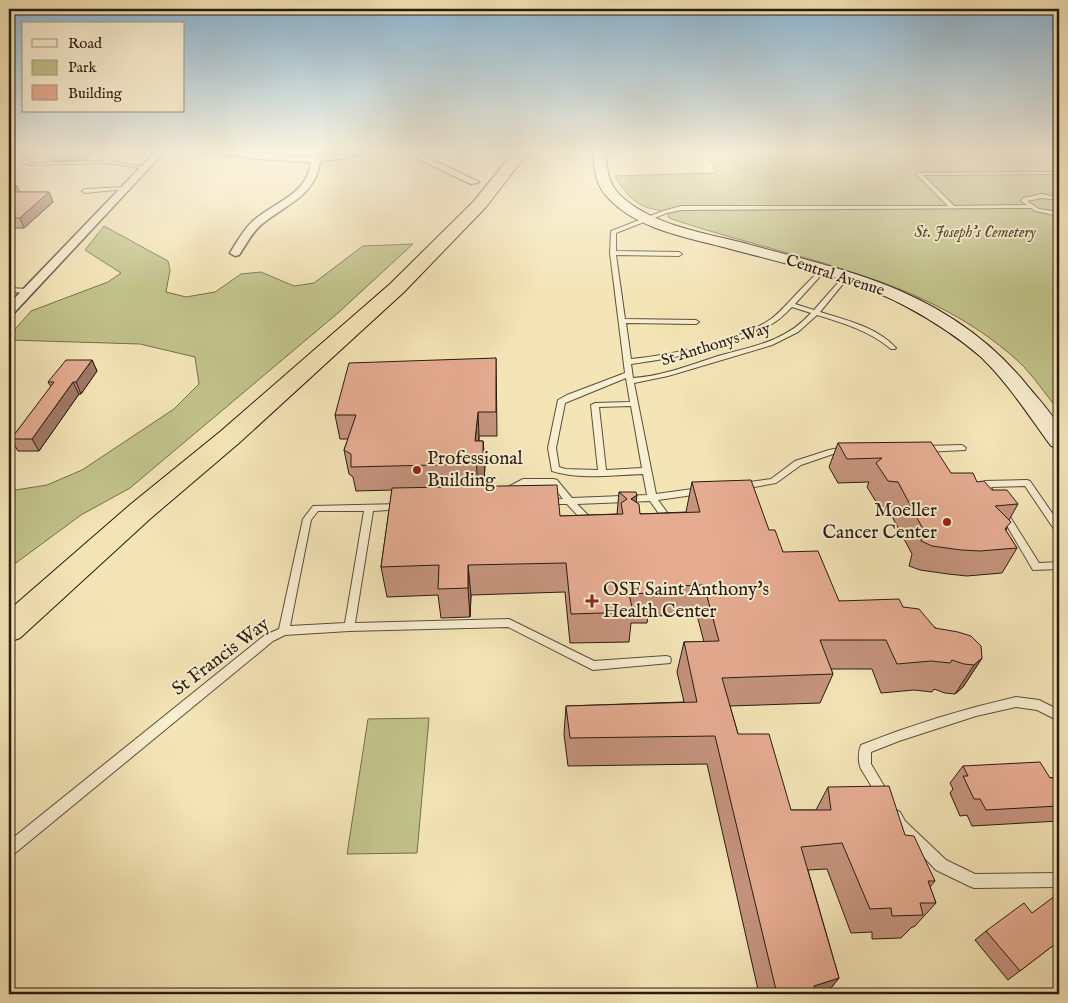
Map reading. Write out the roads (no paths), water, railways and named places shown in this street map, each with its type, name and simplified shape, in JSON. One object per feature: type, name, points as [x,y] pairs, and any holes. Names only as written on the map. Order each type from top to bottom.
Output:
[{"type":"highway","points":[[9,629],[141,511],[237,431],[397,288],[486,197]]},
{"type":"street","points":[[9,310],[117,197]]},
{"type":"street","points":[[235,253],[256,223],[292,197]]},
{"type":"street","name":"Central Avenue","points":[[617,197],[630,208],[648,218],[677,230],[845,278],[906,301],[964,334],[998,364],[1059,441]]},
{"type":"lane","points":[[941,197],[952,208]]},
{"type":"lane","points":[[1030,207],[1024,201],[1032,197]]},
{"type":"lane","points":[[653,526],[660,524],[666,516],[652,498],[627,362],[623,321],[612,253],[613,232],[648,218],[681,208],[1030,207],[1059,214]]},
{"type":"lane","points":[[612,253],[680,254]]},
{"type":"lane","name":"St Anthonys Way","points":[[627,362],[651,360],[741,336],[771,322],[822,271]]},
{"type":"lane","name":"St Anthonys Way","points":[[630,377],[650,380],[755,350],[796,331],[815,313],[845,278]]},
{"type":"lane","points":[[9,290],[28,291]]},
{"type":"lane","points":[[790,304],[872,332],[887,340],[893,348]]},
{"type":"lane","points":[[623,321],[696,322]]},
{"type":"lane","points":[[630,377],[570,396],[561,402],[552,448],[555,469],[565,472],[602,473],[647,471]]},
{"type":"lane","points":[[602,473],[595,405],[635,404]]},
{"type":"lane","points":[[913,449],[962,448]]},
{"type":"lane","points":[[730,488],[773,481],[798,464],[832,452],[856,449]]},
{"type":"lane","points":[[502,498],[505,493],[524,482],[554,482],[565,472]]},
{"type":"lane","points":[[554,482],[581,515],[597,527]]},
{"type":"lane","points":[[1058,524],[1027,483],[985,484],[1036,567],[1059,566]]},
{"type":"lane","points":[[535,503],[652,498],[690,491],[713,491]]},
{"type":"lane","points":[[284,632],[307,518],[316,508],[409,507]]},
{"type":"lane","points":[[349,627],[369,508]]},
{"type":"lane","name":"St Francis Way","points":[[9,849],[262,644],[284,632],[349,627],[510,623],[592,666],[666,660]]},
{"type":"lane","points":[[1059,716],[1039,705],[1016,702],[958,717],[865,749],[865,765],[901,825],[941,865],[974,881],[1059,880]]},
{"type":"place","name":"Professional Building","points":[[417,470]]},
{"type":"place","name":"Moeller Cancer Center","points":[[947,522]]},
{"type":"place","name":"OSF Saint Anthony's Health Center","points":[[592,601]]},
{"type":"park label","name":"St. Joseph's Cemetery","points":[[975,233]]}]
